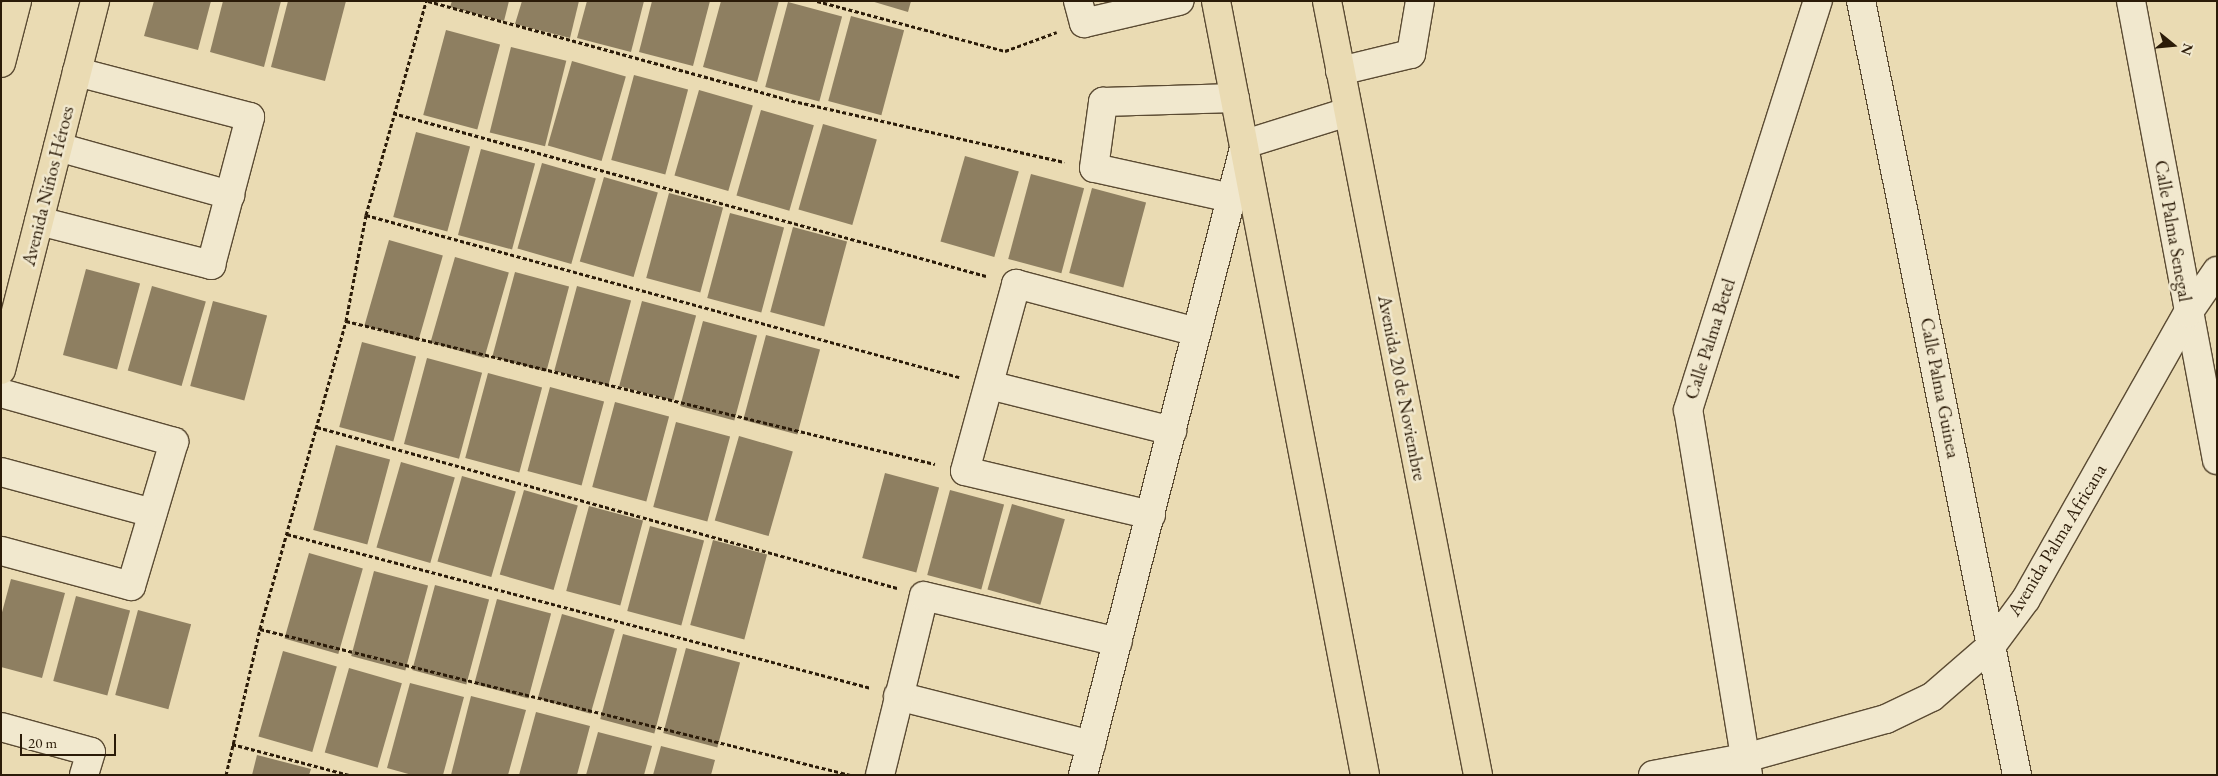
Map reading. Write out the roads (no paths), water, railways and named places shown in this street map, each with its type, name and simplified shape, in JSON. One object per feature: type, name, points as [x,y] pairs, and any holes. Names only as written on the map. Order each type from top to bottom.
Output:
[{"type":"main road","points":[[1,62],[17,1]]},
{"type":"main road","name":"Avenida Niños Héroes","points":[[2,364],[95,1]]},
{"type":"main road","points":[[1216,1],[1365,775]]},
{"type":"main road","name":"Avenida 20 de Noviembre","points":[[1328,2],[1340,72],[1478,775]]},
{"type":"street","points":[[1081,12],[1179,1]]},
{"type":"street","points":[[1340,72],[1411,54],[1420,1]]},
{"type":"street","name":"Calle Palma Betel","points":[[1746,766],[1688,410],[1818,1]]},
{"type":"street","name":"Calle Palma Guinea","points":[[1861,1],[2017,775]]},
{"type":"street","name":"Calle Palma Senegal","points":[[2131,1],[2217,460]]},
{"type":"street","points":[[39,221],[211,265],[250,117],[77,72]]},
{"type":"street","points":[[1231,198],[1094,168],[1103,102],[1235,98]]},
{"type":"street","points":[[1083,775],[1151,515],[1244,144],[1348,112]]},
{"type":"street","points":[[58,147],[230,195]]},
{"type":"street","name":"Avenida Palma Africana","points":[[1653,775],[1746,766],[1886,720],[1932,697],[1992,645],[2026,599],[2188,313],[2217,271]]},
{"type":"street","points":[[1151,515],[965,471],[1016,284],[1197,332]]},
{"type":"street","points":[[989,385],[1172,431]]},
{"type":"street","points":[[1,393],[174,442],[131,586],[1,551]]},
{"type":"street","points":[[1,472],[153,513]]},
{"type":"street","points":[[880,775],[924,596],[1118,642]]},
{"type":"street","points":[[898,696],[1091,745]]},
{"type":"street","points":[[1,727],[91,752],[84,775]]}]
